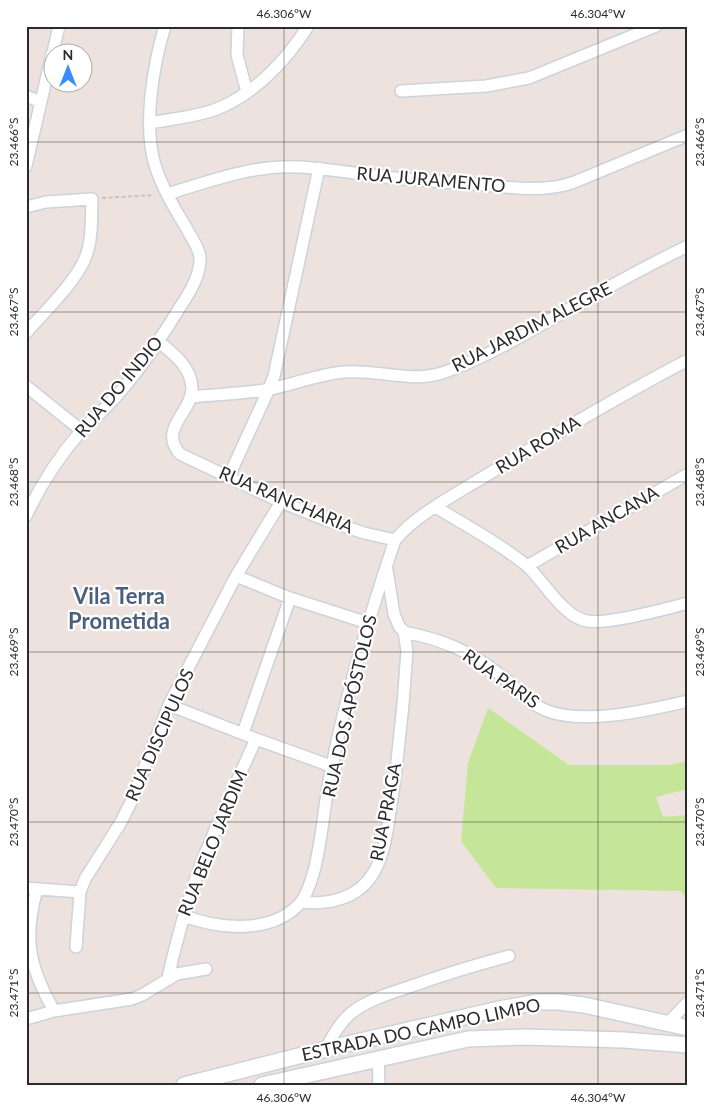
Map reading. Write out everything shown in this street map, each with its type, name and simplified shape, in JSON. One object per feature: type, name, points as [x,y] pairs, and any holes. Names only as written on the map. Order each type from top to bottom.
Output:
[{"type":"street","points":[[55,42],[59,26]]},
{"type":"street","name":"RUA DO INDIO","points":[[26,516],[40,490],[65,452],[82,431],[113,400],[159,342],[190,290],[199,269],[200,256],[195,244],[167,194],[154,164],[150,123],[155,64],[164,26]]},
{"type":"street","points":[[238,26],[236,55],[247,92]]},
{"type":"street","points":[[150,123],[212,110],[231,103],[268,74],[291,50],[308,26]]},
{"type":"street","points":[[401,91],[486,86],[529,78],[656,26]]},
{"type":"street","points":[[26,166],[43,92]]},
{"type":"street","points":[[26,96],[41,102]]},
{"type":"street","name":"RUA JURAMENTO","points":[[167,194],[268,167],[319,168],[395,178],[547,189],[572,183],[688,135]]},
{"type":"street","points":[[229,476],[269,389],[281,346],[302,240],[319,168]]},
{"type":"street","points":[[26,207],[46,202],[92,198],[90,240],[87,255],[73,278],[26,333]]},
{"type":"street","name":"RUA JARDIM ALEGRE","points":[[191,397],[269,389],[343,372],[378,372],[410,377],[427,377],[441,373],[462,366],[524,335],[659,259],[688,246]]},
{"type":"street","points":[[159,342],[176,356],[185,368],[190,378],[191,397]]},
{"type":"street","name":"RUA ROMA","points":[[395,540],[407,528],[436,507],[594,412],[687,362]]},
{"type":"street","points":[[26,386],[82,431]]},
{"type":"street","name":"RUA RANCHARIA","points":[[191,397],[175,424],[173,445],[180,454],[281,502],[336,523],[395,540]]},
{"type":"street","name":"RUA ANCANA","points":[[527,566],[688,474]]},
{"type":"street","name":"RUA DISCIPULOS","points":[[76,947],[80,892],[85,879],[130,804],[170,705],[236,576],[281,502]]},
{"type":"street","points":[[436,507],[499,546],[527,566],[566,609],[577,618],[587,622],[615,620],[688,603]]},
{"type":"street","name":"RUA DOS APÓSTOLOS","points":[[301,902],[308,890],[319,850],[332,766],[368,623],[395,540]]},
{"type":"street","points":[[386,569],[394,614],[398,626],[404,632]]},
{"type":"street","points":[[236,576],[290,598],[368,623]]},
{"type":"street","points":[[243,733],[290,598]]},
{"type":"street","name":"RUA PARIS","points":[[404,632],[431,638],[468,654],[489,666],[534,704],[546,711],[565,715],[618,715],[653,710],[688,701]]},
{"type":"street","name":"RUA PRAGA","points":[[301,902],[326,903],[351,895],[373,874],[380,858],[388,823],[400,734],[407,651],[404,632]]},
{"type":"street","points":[[170,705],[256,739],[332,766]]},
{"type":"street","name":"RUA BELO JARDIM","points":[[168,978],[184,916],[215,829],[256,739]]},
{"type":"street","points":[[54,1012],[36,978],[30,946],[28,928],[32,889],[80,892]]},
{"type":"street","points":[[184,916],[216,925],[233,927],[251,926],[274,920],[290,912],[301,902]]},
{"type":"street","points":[[326,1049],[341,1023],[349,1014],[365,1003],[444,975],[509,956]]},
{"type":"street","points":[[26,1019],[54,1012],[132,999],[177,974],[206,969]]},
{"type":"street","name":"ESTRADA DO CAMPO LIMPO","points":[[184,1085],[326,1049],[499,1009],[538,1002],[584,1005],[668,1022],[688,1028]]},
{"type":"street","points":[[668,1022],[688,1002]]},
{"type":"street","name":"ESTRADA DO CAMPO LIMPO","points":[[262,1085],[454,1041],[490,1037],[624,1040],[688,1045]]},
{"type":"street","points":[[378,1058],[379,1085]]},
{"type":"path","points":[[92,198],[167,194]]},
{"type":"green space","points":[[488,708],[569,765],[669,765],[688,761],[688,789],[656,797],[663,817],[688,815],[688,901],[681,891],[496,888],[461,841],[468,763]]},
{"type":"district","name":"Vila Terra Prometida","points":[[119,608]]}]
